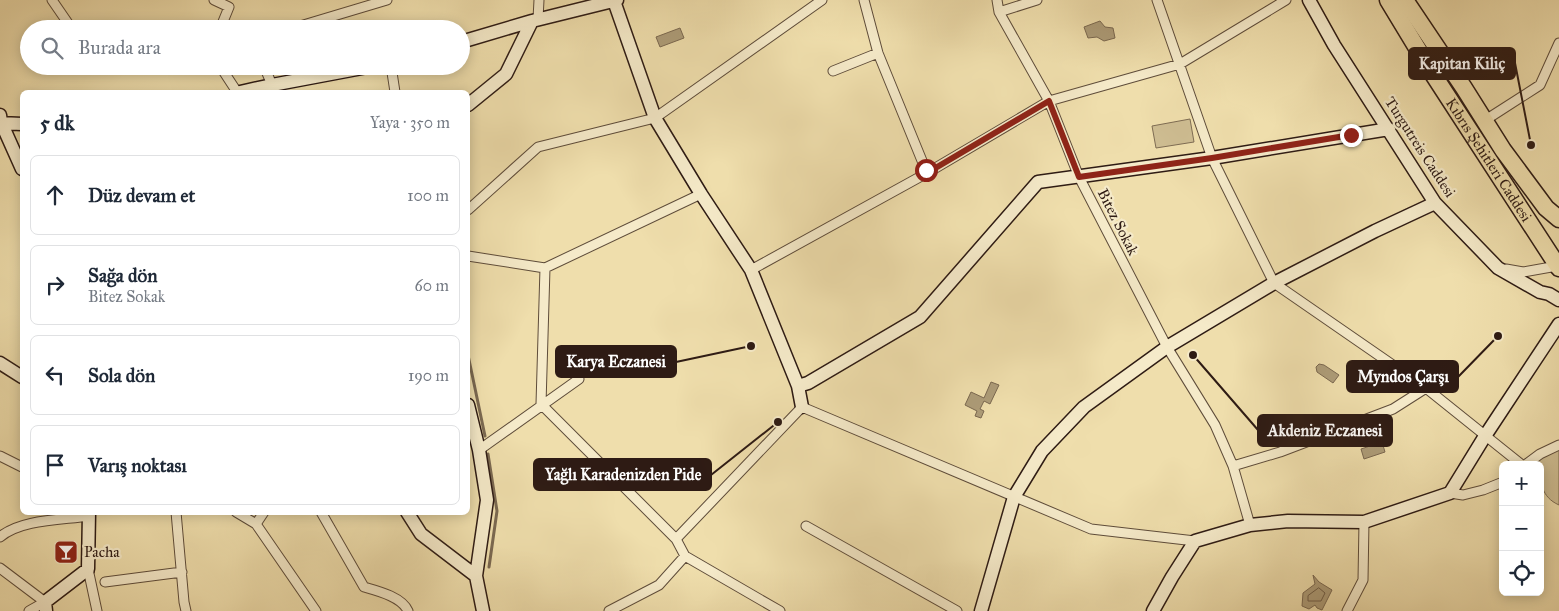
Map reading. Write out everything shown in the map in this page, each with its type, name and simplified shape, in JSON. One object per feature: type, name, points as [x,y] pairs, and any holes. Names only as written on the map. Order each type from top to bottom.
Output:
[{"type":"highway","name":"Kıbrıs Şehitleri Caddesi","points":[[1388,0],[1431,71],[1558,266]]},
{"type":"highway","name":"Kıbrıs Şehitleri Caddesi","points":[[1406,0],[1503,150],[1546,208],[1559,219]]},
{"type":"street","points":[[52,0],[66,20]]},
{"type":"street","points":[[214,0],[229,7]]},
{"type":"street","points":[[224,20],[229,7],[237,0]]},
{"type":"street","points":[[320,20],[387,0]]},
{"type":"street","points":[[470,103],[506,74],[535,20],[539,0]]},
{"type":"street","points":[[470,208],[538,147],[654,118],[822,0]]},
{"type":"street","points":[[864,0],[878,53],[927,173]]},
{"type":"street","name":"Bitez Sokak","points":[[997,0],[999,12],[1049,101],[1079,177],[1167,347],[1215,425],[1233,466],[1250,525]]},
{"type":"street","points":[[999,12],[1037,0]]},
{"type":"street","points":[[1157,0],[1212,158],[1274,283],[1426,388],[1518,461]]},
{"type":"street","points":[[751,270],[927,173],[1049,101],[1180,64],[1286,0]]},
{"type":"street","name":"Turgutreis Caddesi","points":[[1309,0],[1334,45],[1435,203],[1498,268],[1540,292],[1549,294],[1559,300]]},
{"type":"street","points":[[470,39],[609,1],[654,118],[751,270],[798,386],[802,407]]},
{"type":"street","points":[[1484,121],[1540,86],[1559,43]]},
{"type":"street","points":[[834,71],[878,53]]},
{"type":"street","points":[[226,75],[237,90]]},
{"type":"street","points":[[268,75],[272,85]]},
{"type":"street","points":[[248,90],[325,75]]},
{"type":"street","points":[[392,75],[395,90]]},
{"type":"street","points":[[0,120],[20,124]]},
{"type":"street","points":[[0,120],[20,165]]},
{"type":"street","points":[[798,386],[808,383],[920,317],[1038,182],[1212,158],[1389,130]]},
{"type":"street","points":[[470,256],[545,268],[701,194]]},
{"type":"street","points":[[981,611],[1014,497],[1042,451],[1084,407],[1167,347],[1274,283],[1375,231],[1435,203]]},
{"type":"street","points":[[1498,268],[1523,272],[1558,266]]},
{"type":"street","points":[[545,268],[541,404],[676,539],[685,556],[780,611]]},
{"type":"street","points":[[1450,493],[1559,324]]},
{"type":"street","points":[[0,364],[20,377]]},
{"type":"street","points":[[479,450],[579,378]]},
{"type":"street","points":[[1233,466],[1280,452],[1393,409],[1426,388]]},
{"type":"street","points":[[802,407],[1091,528],[1195,542],[1250,525],[1288,521],[1364,522],[1450,493],[1463,495],[1499,484]]},
{"type":"street","points":[[676,539],[802,407]]},
{"type":"street","points":[[470,413],[479,450],[487,500],[476,576],[483,611]]},
{"type":"street","points":[[1529,461],[1559,445]]},
{"type":"street","points":[[0,456],[20,466]]},
{"type":"street","points":[[0,537],[7,531],[22,525],[83,515]]},
{"type":"street","points":[[89,515],[88,569],[97,611]]},
{"type":"street","points":[[176,515],[186,611]]},
{"type":"street","points":[[241,515],[256,524],[316,611]]},
{"type":"street","points":[[256,524],[262,515]]},
{"type":"street","points":[[323,515],[364,588],[383,592],[406,606],[408,611]]},
{"type":"street","points":[[409,515],[421,534],[476,576]]},
{"type":"street","points":[[1347,611],[1363,580],[1364,522]]},
{"type":"street","points":[[806,526],[957,611]]},
{"type":"street","points":[[1153,611],[1195,542]]},
{"type":"street","points":[[609,611],[658,586],[685,556]]},
{"type":"street","points":[[0,568],[46,606]]},
{"type":"street","points":[[29,611],[46,606],[88,569]]},
{"type":"street","points":[[105,582],[182,572]]},
{"type":"shaded area","points":[[1190,119],[1194,142],[1156,148],[1152,126]]},
{"type":"shaded area","points":[[1559,448],[1559,505],[1548,498],[1544,490],[1544,461],[1537,461],[1542,456]]},
{"type":"water","points":[[1100,21],[1105,27],[1113,28],[1115,38],[1104,41],[1097,37],[1088,38],[1084,27]]},
{"type":"water","points":[[680,28],[684,38],[660,47],[656,37]]},
{"type":"water","points":[[1319,364],[1324,365],[1339,375],[1333,383],[1317,372],[1316,367]]},
{"type":"water","points":[[991,382],[999,385],[990,404],[984,401],[980,409],[984,411],[981,418],[975,416],[977,411],[965,405],[971,392],[984,398]]},
{"type":"water","points":[[1382,442],[1385,452],[1364,459],[1361,449]]},
{"type":"water","points":[[1313,575],[1319,582],[1332,590],[1322,610],[1315,605],[1309,609],[1302,606],[1303,593],[1315,584]]},
{"type":"waterway","points":[[470,365],[485,436]]},
{"type":"waterway","points":[[488,454],[497,511],[489,567]]},
{"type":"place","name":"Kapitan Kiliç","points":[[1531,145]]},
{"type":"place","name":"Myndos Çarşı","points":[[1498,336]]},
{"type":"place","name":"Karya Eczanesi","points":[[751,346]]},
{"type":"place","name":"Akdeniz Eczanesi","points":[[1193,355]]},
{"type":"place","name":"Yağlı Karadenizden Pide","points":[[778,422]]},
{"type":"place","name":"Pacha","points":[[66,552]]},
{"type":"route","points":[[926,170],[927,173],[1049,101],[1079,177],[1212,158],[1351,135]]}]
